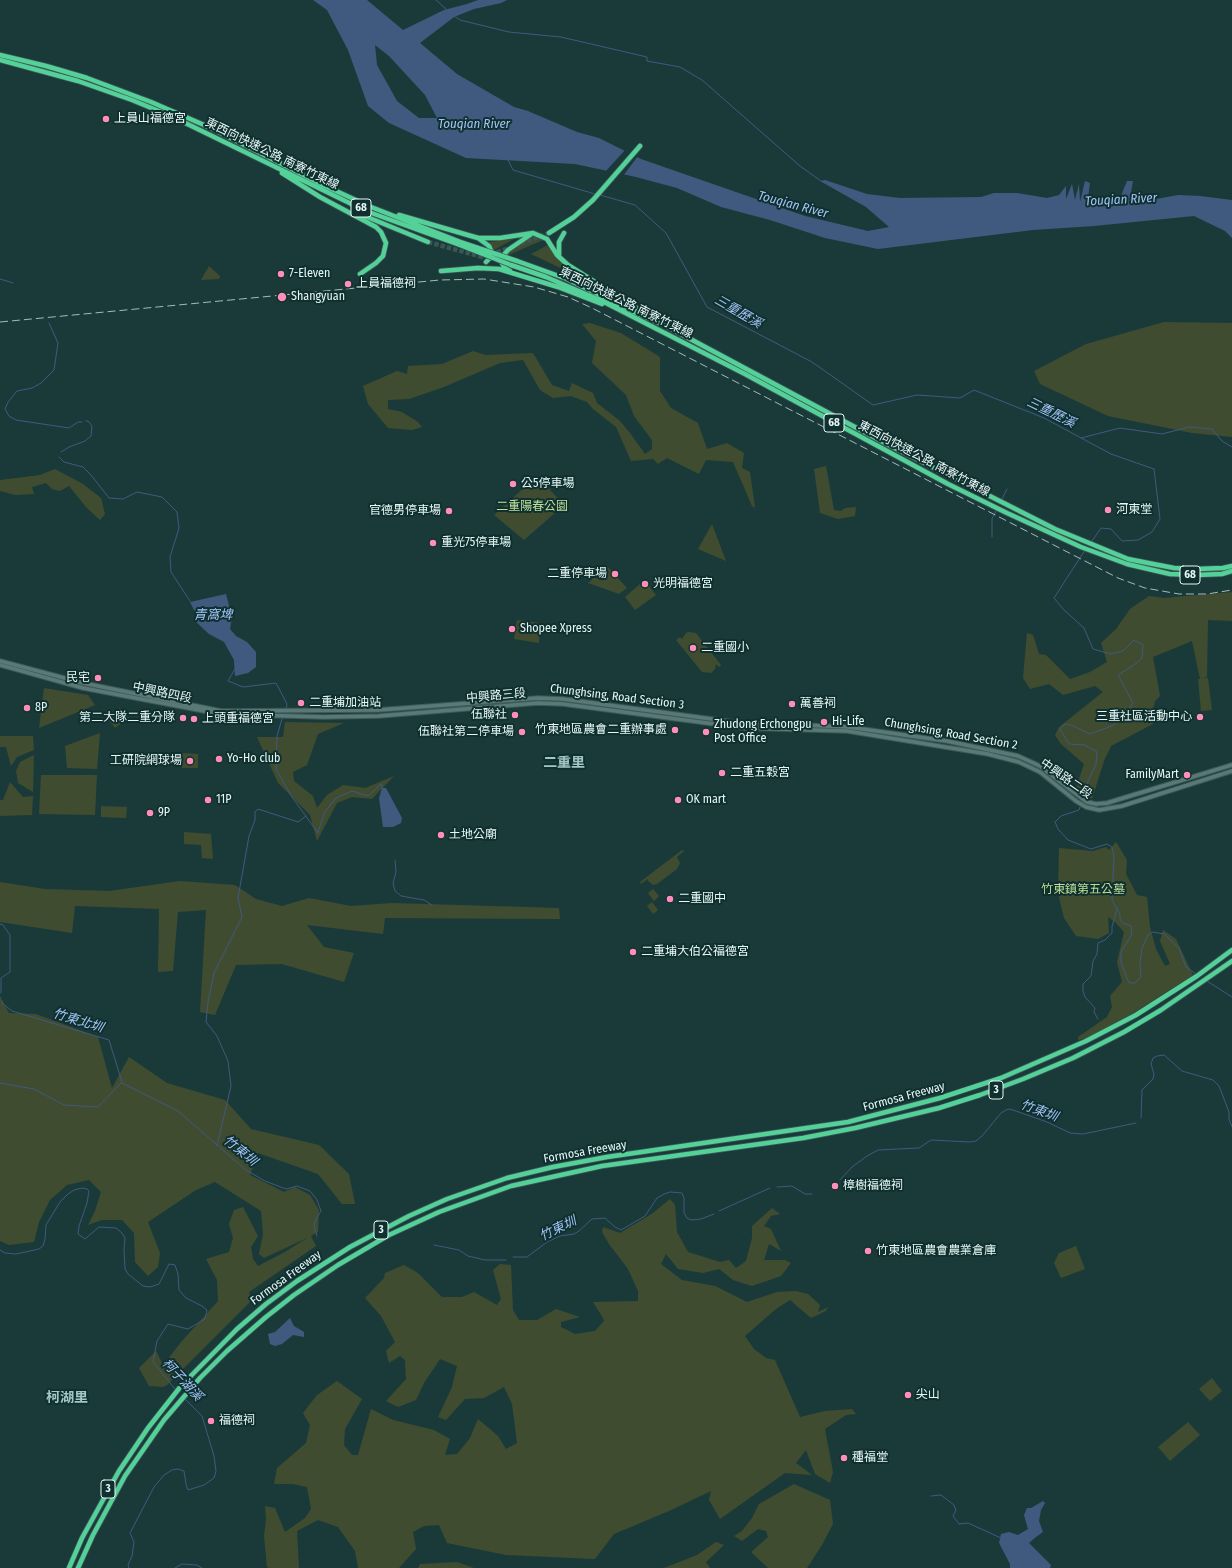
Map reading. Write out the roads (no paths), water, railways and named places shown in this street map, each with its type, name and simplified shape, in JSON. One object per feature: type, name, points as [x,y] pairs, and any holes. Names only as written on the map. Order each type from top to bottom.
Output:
[{"type":"highway","name":"東西向快速公路 南寮竹東線","points":[[0,55],[87,78],[151,102],[211,128],[323,185],[371,207],[511,265],[546,276],[581,291],[745,374],[948,484],[1052,534],[1127,564],[1147,570],[1170,574],[1196,575],[1222,574],[1232,571]]},
{"type":"highway","name":"東西向快速公路 南寮竹東線","points":[[0,60],[78,81],[132,100],[171,116],[366,211],[567,279],[636,314],[666,326],[887,444],[1055,529],[1128,559],[1174,568],[1196,569],[1223,568],[1232,566]]},
{"type":"highway","points":[[549,233],[574,217],[593,200],[640,146]]},
{"type":"highway","points":[[265,162],[320,197],[376,227],[381,232],[385,238],[386,247],[383,256],[360,274]]},
{"type":"highway","points":[[338,206],[428,242]]},
{"type":"highway","points":[[371,207],[478,238],[500,238],[533,233],[547,239],[559,257],[568,265],[666,326]]},
{"type":"highway","points":[[513,273],[504,267],[500,259],[508,250],[533,233]]},
{"type":"highway","points":[[559,257],[559,242],[564,233]]},
{"type":"highway","points":[[478,238],[489,246],[492,253],[492,257],[486,262]]},
{"type":"highway","points":[[441,271],[498,269],[558,287],[618,310]]},
{"type":"highway","name":"Formosa Freeway","points":[[69,1568],[82,1538],[119,1471],[158,1415],[193,1374],[237,1329],[297,1281],[350,1247],[409,1216],[447,1199],[507,1178],[552,1167],[607,1157],[754,1137],[848,1122],[940,1098],[1001,1078],[1086,1041],[1136,1015],[1215,964],[1232,950]]},
{"type":"highway","name":"Formosa Freeway","points":[[78,1568],[92,1535],[125,1476],[164,1420],[200,1378],[227,1351],[266,1317],[338,1265],[389,1235],[439,1212],[511,1186],[602,1166],[769,1143],[855,1128],[939,1108],[980,1095],[1023,1080],[1124,1032],[1161,1010],[1232,961]]},
{"type":"main road","name":"中興路四段","points":[[0,661],[83,683],[221,711],[322,711]]},
{"type":"main road","name":"中興路四段","points":[[0,665],[83,688],[208,713],[323,717]]},
{"type":"main road","name":"Chunghsing, Road Section 3","points":[[322,711],[378,710],[538,698],[563,699],[726,721],[814,725]]},
{"type":"main road","name":"中興路三段","points":[[323,717],[379,716],[538,703],[563,704],[745,728],[814,730]]},
{"type":"main road","name":"Chunghsing, Road Section 2","points":[[814,725],[848,727],[947,741],[1016,755],[1040,766],[1087,802],[1107,803],[1232,765]]},
{"type":"main road","name":"中興路二段","points":[[814,730],[847,731],[1005,758],[1024,764],[1040,772],[1076,801],[1093,809],[1099,810],[1110,809],[1141,800],[1232,771]]},
{"type":"main road","points":[[1139,794],[1141,800]]},
{"type":"water","name":"Touqian River","points":[[313,0],[367,0],[403,30],[444,10],[478,0],[507,0],[501,3],[474,9],[454,17],[420,43],[457,74],[514,107],[528,111],[577,132],[599,138],[641,159],[805,216],[868,231],[889,227],[866,207],[820,181],[825,180],[867,194],[900,198],[981,197],[994,193],[1017,193],[1047,198],[1059,195],[1066,186],[1066,199],[1072,184],[1075,200],[1079,184],[1080,202],[1085,181],[1090,183],[1087,204],[1118,203],[1127,181],[1133,181],[1129,204],[1178,195],[1232,200],[1232,238],[1225,231],[1194,216],[1094,226],[1033,230],[878,249],[825,238],[770,220],[721,207],[677,188],[636,177],[575,164],[466,158],[389,123],[368,106],[348,50],[327,10]],"holes":[[[375,45],[389,56],[425,95],[437,118],[419,118],[397,101],[377,65]]]},
{"type":"water","name":"青窩埤","points":[[226,594],[232,617],[230,629],[236,636],[247,642],[256,652],[256,667],[248,673],[235,676],[234,660],[224,642],[209,634],[195,621],[196,614],[190,602]]},
{"type":"water","points":[[382,788],[386,788],[402,818],[401,823],[393,827],[383,827],[379,798]]},
{"type":"water","points":[[290,1318],[294,1326],[304,1332],[304,1337],[293,1335],[282,1344],[275,1346],[270,1344],[268,1334],[275,1332]]},
{"type":"water","points":[[1043,1501],[1045,1503],[1041,1510],[1039,1521],[1043,1532],[1029,1543],[1051,1565],[1050,1568],[1010,1568],[1010,1564],[999,1543],[1001,1534],[1009,1532],[1018,1535],[1028,1529],[1024,1515],[1027,1508],[1031,1508]]},
{"type":"waterway","points":[[436,0],[446,9]]},
{"type":"waterway","points":[[454,16],[460,20],[509,32],[561,37],[647,57],[647,61],[680,67],[702,80],[800,166],[821,181]]},
{"type":"waterway","name":"三重歷溪","points":[[508,160],[513,170],[595,194]]},
{"type":"waterway","name":"三重歷溪","points":[[600,195],[635,205],[666,233],[707,307],[812,362],[873,405],[917,395],[960,398],[974,390],[1044,418],[1111,454],[1154,469],[1160,519],[1152,532],[1138,540],[1122,541],[1111,529],[1101,528],[1092,541]]},
{"type":"waterway","points":[[0,279],[13,283]]},
{"type":"waterway","points":[[49,323],[58,343],[54,370],[41,383],[32,388],[17,391],[8,402],[5,409],[9,416],[16,420],[69,428],[78,422],[82,422]]},
{"type":"waterway","points":[[61,452],[69,447],[85,441],[91,436],[92,426],[88,421],[86,421]]},
{"type":"waterway","points":[[1081,438],[1120,428],[1162,434],[1189,427],[1212,429],[1222,441],[1232,447]]},
{"type":"waterway","points":[[59,457],[64,462],[83,467],[109,498],[123,499],[137,492],[162,497],[177,512],[179,528],[170,557],[171,572],[190,601]]},
{"type":"waterway","points":[[1002,499],[1007,489]]},
{"type":"waterway","points":[[992,537],[992,519],[997,509]]},
{"type":"waterway","name":"三重歷溪","points":[[1083,795],[1096,764],[1097,752],[1085,745],[1069,744],[1060,729],[1065,724],[1071,725],[1090,734],[1114,725],[1133,703],[1118,675],[1142,658],[1143,645],[1134,640],[1123,651],[1111,654],[1093,649],[1084,628],[1064,610],[1054,598],[1085,550]]},
{"type":"waterway","points":[[235,669],[228,681],[243,687],[276,683],[287,704],[286,709]]},
{"type":"waterway","points":[[282,719],[277,736],[276,769],[292,797],[318,833],[324,813],[336,798],[352,791],[368,796],[381,784],[382,788]]},
{"type":"waterway","name":"三重歷溪","points":[[1080,807],[1079,810],[1061,816],[1055,822],[1058,829],[1068,840],[1091,849],[1107,844],[1112,847],[1114,857],[1112,900],[1120,914],[1120,919],[1123,923],[1131,926],[1132,931],[1131,936],[1121,952],[1121,962],[1129,983],[1135,983],[1141,977],[1140,963],[1142,948],[1148,935],[1153,932],[1164,934],[1179,948],[1186,967],[1196,974]]},
{"type":"waterway","points":[[217,1146],[231,1086],[228,1061],[217,1036],[206,1022],[208,1002],[214,973],[242,917],[238,898],[249,836],[255,820],[255,812],[258,809],[298,822],[306,816]]},
{"type":"waterway","points":[[395,860],[396,872],[393,883],[395,891],[401,896],[424,900],[432,905]]},
{"type":"waterway","points":[[1098,1019],[1094,1012],[1095,1008],[1085,997],[1083,984],[1091,976],[1093,961],[1097,954],[1098,943],[1105,940],[1112,933],[1112,927],[1117,909]]},
{"type":"waterway","name":"竹東北圳","points":[[0,924],[3,925],[10,935],[10,972],[1,978],[1,993]]},
{"type":"waterway","name":"三重歷溪","points":[[1207,981],[1232,997]]},
{"type":"waterway","name":"竹東北圳","points":[[2,1001],[2,1003],[12,1011],[109,1040],[122,1082]]},
{"type":"waterway","name":"竹東圳","points":[[1141,1118],[1142,1090],[1153,1079],[1154,1074],[1151,1064],[1153,1058],[1164,1055],[1182,1071],[1213,1080],[1219,1086],[1229,1112],[1229,1119],[1232,1127]]},
{"type":"waterway","points":[[0,1083],[34,1089],[64,1105],[98,1107],[121,1083]]},
{"type":"waterway","name":"竹東圳","points":[[122,1083],[178,1111],[246,1170],[265,1181],[286,1189],[297,1186],[310,1191],[317,1200],[321,1211],[314,1226],[317,1236]]},
{"type":"waterway","name":"竹東圳","points":[[840,1180],[852,1167],[878,1150],[919,1148],[931,1140],[976,1141],[1001,1113],[1008,1109],[1047,1122],[1070,1133],[1083,1134],[1136,1123]]},
{"type":"waterway","name":"竹東圳","points":[[777,1187],[792,1186],[805,1194],[812,1194]]},
{"type":"waterway","name":"柯子湖溪","points":[[0,1250],[5,1253],[16,1254],[39,1249],[43,1246],[46,1225],[60,1202],[74,1190],[82,1188],[87,1189],[89,1191],[87,1203],[79,1226],[78,1234],[85,1239],[99,1227],[116,1228],[125,1238],[125,1269],[128,1274],[143,1286],[150,1287],[159,1284],[169,1264],[175,1265],[178,1274],[179,1290],[186,1298],[207,1310],[205,1319],[188,1329],[168,1324],[157,1341],[153,1362],[175,1389]]},
{"type":"waterway","name":"竹東圳","points":[[719,1211],[770,1188]]},
{"type":"waterway","name":"竹東圳","points":[[513,1257],[527,1257],[547,1242],[560,1236],[574,1234],[592,1219],[605,1218],[621,1230],[645,1216],[657,1198],[670,1192],[682,1193],[684,1198],[684,1213],[687,1218],[691,1220],[701,1219],[714,1214]]},
{"type":"waterway","name":"竹東圳","points":[[434,1245],[459,1250],[468,1256],[485,1260],[506,1260]]},
{"type":"waterway","name":"柯子湖溪","points":[[129,1568],[128,1565],[132,1556],[134,1542],[130,1533],[154,1487],[164,1475],[172,1470],[178,1469],[184,1471],[188,1490],[204,1485],[214,1478],[216,1471],[214,1456],[202,1416],[184,1398]]},
{"type":"waterway","points":[[931,1496],[941,1495],[954,1505],[956,1510],[953,1516],[959,1524],[968,1523],[1001,1538]]},
{"type":"waterway","points":[[175,1568],[182,1564],[197,1565],[202,1568]]},
{"type":"tunnel","points":[[428,242],[482,257],[549,233]]},
{"type":"railway","points":[[0,322],[440,280],[484,279],[534,287],[568,297],[592,308],[1118,578],[1145,588],[1179,594],[1207,594],[1232,590]]},
{"type":"place","name":"上員山福德宮","points":[[106,119]]},
{"type":"place","name":"7-Eleven","points":[[281,274]]},
{"type":"place","name":"上員福德祠","points":[[348,284]]},
{"type":"place","name":"Shangyuan","points":[[282,297]]},
{"type":"place","name":"公5停車場","points":[[513,484]]},
{"type":"place","name":"河東堂","points":[[1108,510]]},
{"type":"place","name":"官德男停車場","points":[[449,511]]},
{"type":"place","name":"重光75停車場","points":[[433,543]]},
{"type":"place","name":"二重停車場","points":[[615,574]]},
{"type":"place","name":"光明福德宮","points":[[645,584]]},
{"type":"place","name":"Shopee Xpress","points":[[512,629]]},
{"type":"place","name":"二重國小","points":[[693,648]]},
{"type":"place","name":"民宅","points":[[98,678]]},
{"type":"place","name":"二重埔加油站","points":[[301,703]]},
{"type":"place","name":"萬善祠","points":[[792,704]]},
{"type":"place","name":"8P","points":[[27,708]]},
{"type":"place","name":"伍聯社","points":[[515,715]]},
{"type":"place","name":"三重社區活動中心","points":[[1200,717]]},
{"type":"place","name":"第二大隊二重分隊","points":[[183,718]]},
{"type":"place","name":"上頭重福德宮","points":[[194,719]]},
{"type":"place","name":"Hi-Life","points":[[824,722]]},
{"type":"place","name":"竹東地區農會二重辦事處","points":[[675,730]]},
{"type":"place","name":"伍聯社第二停車場","points":[[522,732]]},
{"type":"place","name":"Zhudong Erchongpu Post Office","points":[[706,732]]},
{"type":"place","name":"Yo-Ho club","points":[[219,759]]},
{"type":"place","name":"工研院網球場","points":[[190,761]]},
{"type":"place","name":"二重五穀宮","points":[[722,773]]},
{"type":"place","name":"FamilyMart","points":[[1187,775]]},
{"type":"place","name":"11P","points":[[208,800]]},
{"type":"place","name":"OK mart","points":[[678,800]]},
{"type":"place","name":"9P","points":[[150,813]]},
{"type":"place","name":"土地公廟","points":[[441,835]]},
{"type":"place","name":"二重國中","points":[[670,899]]},
{"type":"place","name":"二重埔大伯公福德宮","points":[[633,952]]},
{"type":"place","name":"樟樹福德祠","points":[[835,1186]]},
{"type":"place","name":"竹東地區農會農業倉庫","points":[[868,1251]]},
{"type":"place","name":"尖山","points":[[908,1395]]},
{"type":"place","name":"福德祠","points":[[211,1421]]},
{"type":"place","name":"種福堂","points":[[844,1458]]},
{"type":"district","name":"二重里","points":[[564,763]]},
{"type":"district","name":"柯湖里","points":[[67,1398]]},
{"type":"park label","name":"二重陽春公園","points":[[532,507]]},
{"type":"park label","name":"竹東鎮第五公墓","points":[[1083,890]]}]
